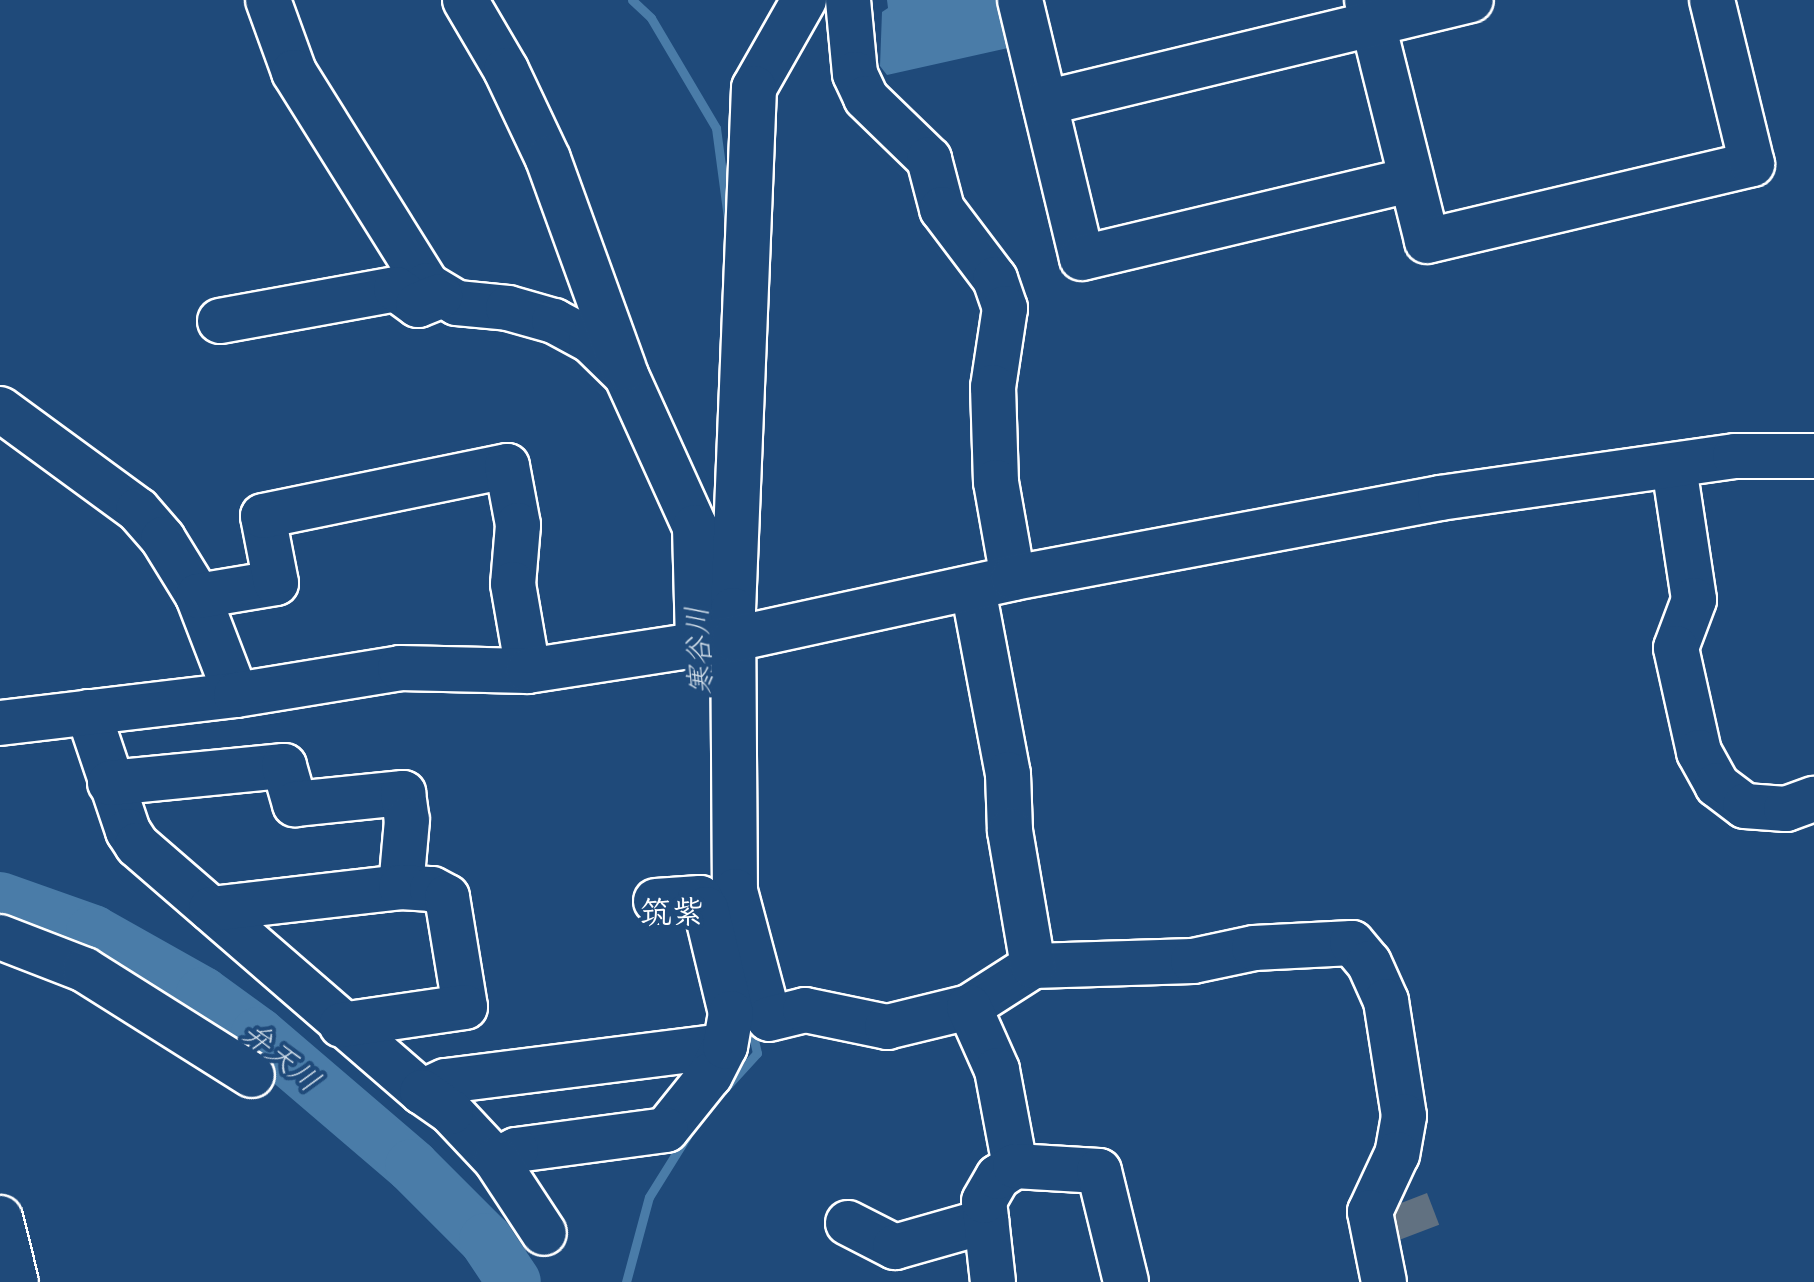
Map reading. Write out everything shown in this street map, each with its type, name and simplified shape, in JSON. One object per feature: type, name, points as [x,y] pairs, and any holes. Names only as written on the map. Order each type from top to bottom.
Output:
[{"type":"street","points":[[268,0],[307,94],[427,285],[440,296],[554,321],[591,341],[626,375]]},
{"type":"street","points":[[465,0],[506,70],[548,159],[626,375],[693,517],[713,642],[735,891],[769,1019],[805,1010],[887,1027],[969,1007],[1033,966],[1193,961],[1254,948],[1352,943],[1369,963],[1386,1001],[1404,1116],[1397,1154],[1370,1212],[1384,1282]]},
{"type":"street","points":[[713,642],[754,88],[804,0]]},
{"type":"street","points":[[848,0],[855,74],[866,98],[929,159],[942,209],[995,279],[1005,308],[993,387],[996,466],[993,583],[1010,831],[1033,966]]},
{"type":"street","points":[[1020,0],[1082,258],[1410,180]]},
{"type":"street","points":[[1045,103],[1370,12],[1471,0]]},
{"type":"street","points":[[1370,12],[1427,241],[1752,164],[1712,0]]},
{"type":"street","points":[[220,321],[396,289],[418,305],[440,296]]},
{"type":"street","points":[[0,409],[138,510],[198,596],[236,695]]},
{"type":"street","points":[[0,723],[236,695],[400,668],[528,671],[713,642],[993,583],[1440,498],[1735,456],[1814,456]]},
{"type":"street","points":[[198,596],[276,583],[263,516],[507,466],[518,525],[513,584],[528,671]]},
{"type":"street","points":[[1674,467],[1694,600],[1676,648],[1699,752],[1717,785],[1745,806],[1786,809],[1814,799]]},
{"type":"street","points":[[88,712],[110,783],[137,845],[341,1025],[451,1112],[496,1160],[544,1233]]},
{"type":"street","points":[[110,783],[284,766],[295,804],[403,793],[407,820],[401,887]]},
{"type":"street","points":[[211,909],[401,887],[432,889],[447,897],[465,1007],[341,1025]]},
{"type":"street","points":[[496,1160],[516,1150],[666,1130],[710,1075],[725,1046],[731,1013],[706,909],[700,898],[656,901]]},
{"type":"street","points":[[0,937],[85,970],[252,1075]]},
{"type":"street","points":[[969,1007],[997,1070],[1015,1166]]},
{"type":"street","points":[[422,1092],[446,1081],[725,1046]]},
{"type":"street","points":[[993,1282],[984,1201],[998,1177],[1015,1166],[1099,1171],[1126,1282]]},
{"type":"street","points":[[0,1218],[16,1282]]},
{"type":"street","points":[[848,1223],[895,1247],[986,1221]]},
{"type":"water","points":[[887,0],[1007,0],[1017,46],[887,75],[880,66],[882,12],[888,8]]},
{"type":"building","points":[[1427,1193],[1439,1225],[1397,1241],[1385,1209]]},
{"type":"waterway","name":"寒谷川","points":[[632,0],[651,18],[716,128],[728,218]]},
{"type":"waterway","name":"弁天川","points":[[0,899],[93,932],[203,994],[258,1034],[412,1166],[486,1240],[514,1282]]},
{"type":"waterway","name":"寒谷川","points":[[726,1087],[757,1053],[750,1023]]},
{"type":"waterway","name":"寒谷川","points":[[626,1282],[649,1197],[687,1136]]},
{"type":"district","name":"筑紫","points":[[672,912]]}]
